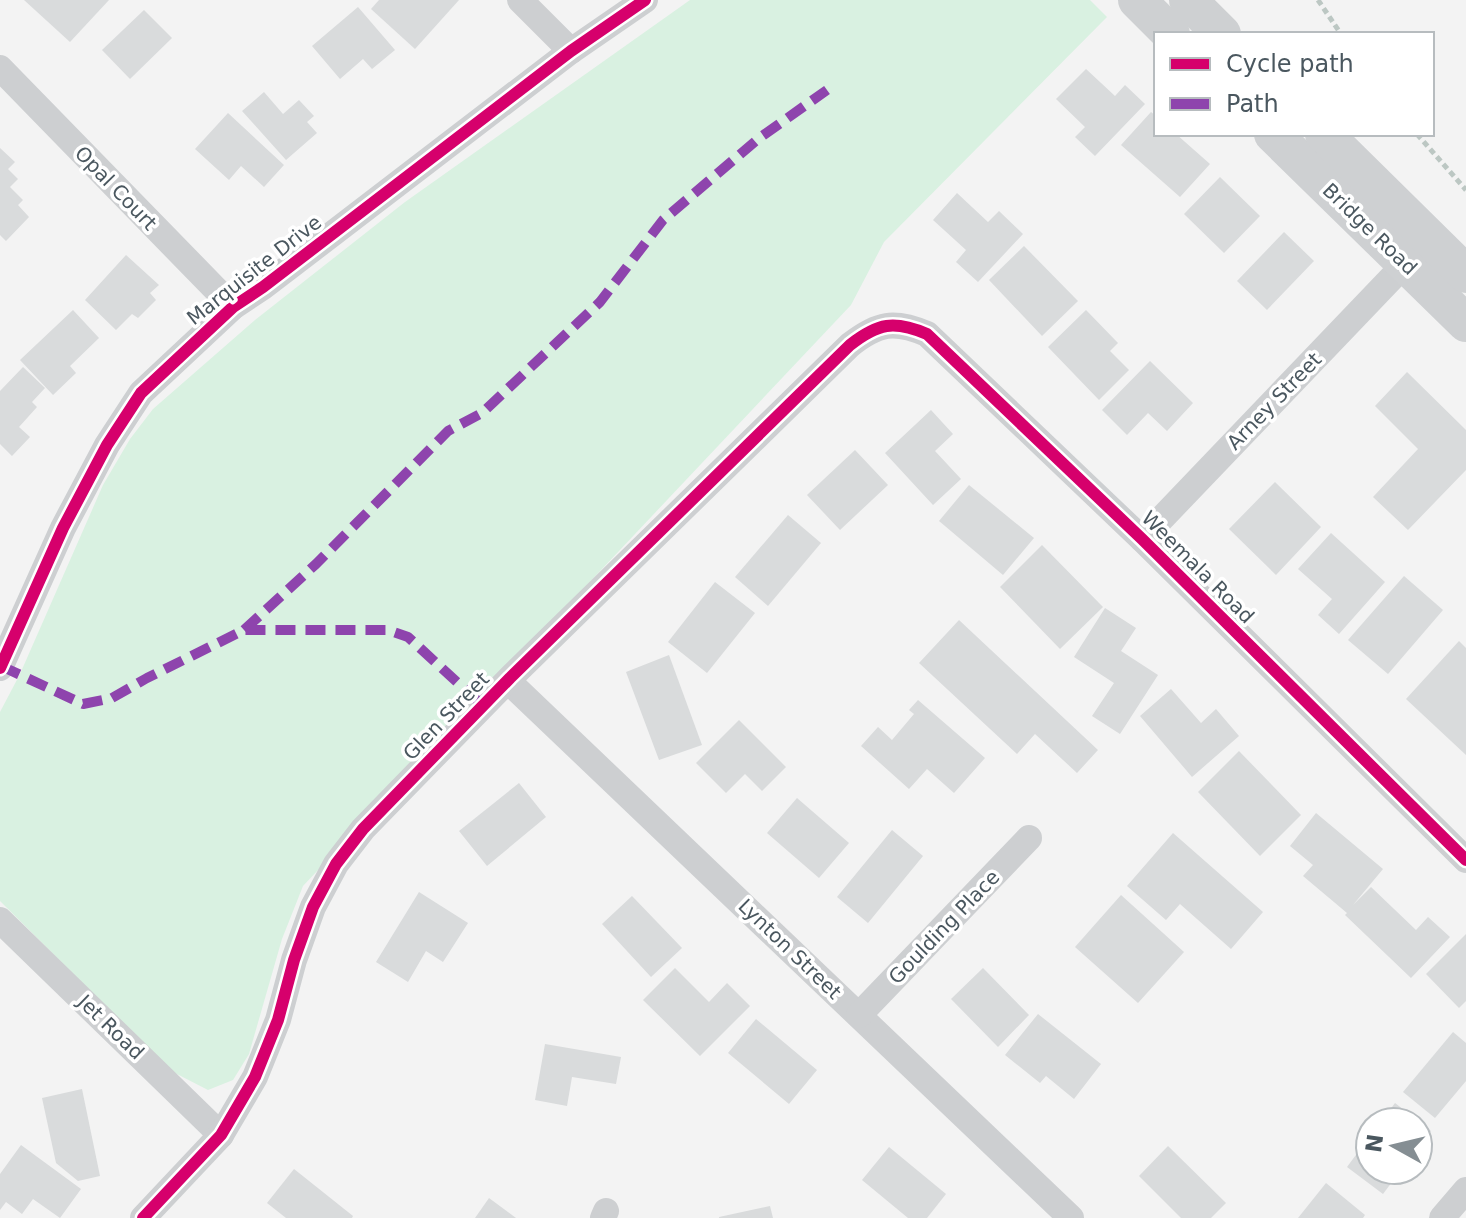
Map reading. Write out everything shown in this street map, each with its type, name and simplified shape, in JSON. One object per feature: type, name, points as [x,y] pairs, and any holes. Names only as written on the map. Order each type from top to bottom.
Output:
[{"type":"main road","points":[[1137,0],[1169,32]]},
{"type":"main road","points":[[1188,0],[1220,32]]},
{"type":"main road","name":"Bridge Road","points":[[1275,136],[1420,253],[1466,274]]},
{"type":"main road","name":"Bridge Road","points":[[1326,136],[1420,253],[1466,323]]},
{"type":"street","points":[[520,0],[571,51]]},
{"type":"street","name":"Marquisite Drive","points":[[0,668],[6,638],[107,445],[141,393],[233,307],[571,51],[645,0]]},
{"type":"street","name":"Opal Court","points":[[0,68],[233,307]]},
{"type":"street","name":"Arney Street","points":[[1142,539],[1420,253]]},
{"type":"street","name":"Weemala Road","points":[[889,325],[911,327],[927,334],[1142,539],[1466,860]]},
{"type":"street","name":"Glen Street","points":[[143,1218],[221,1135],[255,1077],[278,1020],[294,960],[313,907],[336,864],[363,829],[508,681],[850,345],[862,335],[889,325]]},
{"type":"street","name":"Lynton Street","points":[[508,681],[1071,1218]]},
{"type":"street","name":"Goulding Place","points":[[859,1015],[1029,838]]},
{"type":"street","name":"Jet Road","points":[[0,920],[221,1135]]},
{"type":"street","points":[[1442,1218],[1466,1190]]},
{"type":"path","points":[[1318,0],[1340,32]]},
{"type":"path","points":[[1419,136],[1466,190]]},
{"type":"green space","points":[[690,0],[1090,0],[1107,17],[884,242],[851,305],[303,886],[282,939],[249,1054],[233,1080],[208,1090],[171,1071],[0,901],[0,712],[20,674],[103,485],[130,439],[153,409],[255,320],[405,202]]},
{"type":"building","points":[[24,0],[109,0],[70,42]]},
{"type":"building","points":[[379,0],[459,0],[415,49],[371,9]]},
{"type":"building","points":[[358,7],[395,50],[372,69],[363,59],[340,79],[312,46]]},
{"type":"building","points":[[144,10],[172,38],[130,79],[102,50]]},
{"type":"building","points":[[1086,69],[1115,96],[1125,85],[1145,104],[1095,156],[1075,137],[1085,127],[1056,99]]},
{"type":"building","points":[[264,92],[283,114],[299,100],[314,116],[307,122],[317,133],[286,160],[242,111]]},
{"type":"building","points":[[1151,112],[1154,114],[1154,136],[1178,136],[1210,164],[1180,197],[1121,145]]},
{"type":"building","points":[[228,113],[284,165],[264,187],[241,166],[229,180],[195,149]]},
{"type":"building","points":[[0,148],[15,162],[8,169],[18,179],[10,187],[23,200],[18,205],[29,217],[6,241],[0,235]]},
{"type":"building","points":[[1220,177],[1260,216],[1224,253],[1184,214]]},
{"type":"building","points":[[957,193],[988,222],[999,211],[1023,234],[978,282],[956,262],[966,250],[933,220]]},
{"type":"building","points":[[1284,232],[1314,261],[1267,310],[1237,281]]},
{"type":"building","points":[[1024,246],[1078,301],[1042,336],[989,280]]},
{"type":"building","points":[[126,255],[159,285],[150,293],[156,300],[138,318],[132,314],[116,330],[85,300]]},
{"type":"building","points":[[73,310],[99,338],[70,366],[76,373],[53,395],[20,360]]},
{"type":"building","points":[[1086,310],[1118,343],[1110,351],[1129,370],[1099,400],[1048,347]]},
{"type":"building","points":[[1150,361],[1193,403],[1167,431],[1148,413],[1127,435],[1102,410]]},
{"type":"building","points":[[23,367],[45,388],[32,402],[37,407],[19,427],[30,437],[12,456],[0,444],[0,391]]},
{"type":"building","points":[[1407,372],[1466,430],[1466,470],[1408,530],[1373,497],[1418,449],[1375,406]]},
{"type":"building","points":[[931,410],[953,434],[935,451],[961,479],[933,505],[885,453]]},
{"type":"building","points":[[855,450],[888,485],[840,530],[807,495]]},
{"type":"building","points":[[1275,482],[1321,527],[1276,575],[1229,529]]},
{"type":"building","points":[[969,485],[1034,538],[1003,575],[939,521]]},
{"type":"building","points":[[788,515],[821,543],[768,606],[735,577]]},
{"type":"building","points":[[1331,533],[1385,582],[1339,634],[1318,615],[1332,599],[1298,569]]},
{"type":"building","points":[[1042,545],[1103,607],[1060,649],[1000,587]]},
{"type":"building","points":[[1404,576],[1443,610],[1388,674],[1348,640]]},
{"type":"building","points":[[715,582],[755,613],[707,673],[668,642]]},
{"type":"building","points":[[1105,608],[1136,628],[1121,651],[1158,675],[1120,734],[1092,716],[1114,683],[1074,657]]},
{"type":"building","points":[[959,620],[1098,750],[1077,773],[1035,734],[1017,754],[919,663]]},
{"type":"building","points":[[1459,641],[1466,648],[1466,755],[1406,699]]},
{"type":"building","points":[[669,655],[702,745],[659,760],[626,672]]},
{"type":"building","points":[[1171,689],[1201,723],[1216,709],[1239,736],[1192,777],[1140,716]]},
{"type":"building","points":[[918,700],[985,758],[954,793],[927,769],[909,789],[861,746],[878,727],[892,740],[914,714],[909,710]]},
{"type":"building","points":[[739,720],[786,767],[762,791],[745,774],[726,793],[696,763]]},
{"type":"building","points":[[1239,751],[1301,815],[1260,856],[1198,792]]},
{"type":"building","points":[[519,783],[546,817],[487,866],[459,831]]},
{"type":"building","points":[[797,798],[849,843],[819,878],[767,833]]},
{"type":"building","points":[[1316,813],[1383,869],[1353,905],[1371,887],[1416,930],[1428,917],[1450,937],[1411,978],[1345,915],[1347,913],[1303,876],[1313,865],[1290,846]]},
{"type":"building","points":[[892,830],[923,856],[868,923],[837,897]]},
{"type":"building","points":[[1173,833],[1263,912],[1231,949],[1180,904],[1166,920],[1127,886]]},
{"type":"building","points":[[419,892],[468,923],[443,962],[426,951],[408,982],[376,962]]},
{"type":"building","points":[[1121,895],[1184,952],[1138,1003],[1075,947]]},
{"type":"building","points":[[632,896],[682,948],[651,977],[602,924]]},
{"type":"building","points":[[1466,934],[1466,1001],[1459,1008],[1426,974]]},
{"type":"building","points":[[675,968],[709,1002],[727,983],[750,1006],[700,1056],[643,1000]]},
{"type":"building","points":[[983,968],[1029,1015],[998,1047],[951,999]]},
{"type":"building","points":[[1038,1014],[1101,1064],[1074,1099],[1046,1076],[1040,1083],[1005,1055]]},
{"type":"building","points":[[756,1019],[817,1070],[789,1104],[728,1053]]},
{"type":"building","points":[[1453,1032],[1466,1043],[1466,1081],[1435,1118],[1434,1106],[1420,1106],[1403,1092]]},
{"type":"building","points":[[545,1044],[621,1057],[616,1084],[572,1077],[567,1106],[535,1100]]},
{"type":"building","points":[[82,1089],[100,1176],[78,1181],[56,1163],[42,1098]]},
{"type":"building","points":[[21,1145],[81,1189],[60,1218],[33,1199],[22,1214],[6,1202],[0,1210],[0,1174]]},
{"type":"building","points":[[1168,1146],[1226,1203],[1211,1218],[1181,1218],[1139,1176]]},
{"type":"building","points":[[889,1147],[946,1194],[927,1218],[908,1218],[862,1180]]},
{"type":"building","points":[[1354,1158],[1354,1172],[1347,1167]]},
{"type":"building","points":[[294,1169],[352,1218],[286,1218],[267,1203]]},
{"type":"building","points":[[1326,1183],[1365,1215],[1363,1218],[1298,1218]]},
{"type":"building","points":[[1372,1186],[1389,1186],[1383,1194]]},
{"type":"building","points":[[489,1198],[516,1218],[475,1218]]},
{"type":"building","points":[[770,1206],[773,1218],[719,1218],[719,1217]]},
{"type":"marked path","points":[[244,630],[316,564],[448,431],[482,413],[600,302],[663,220],[758,139],[827,90]]},
{"type":"marked path","points":[[1,666],[83,704],[112,698],[244,630],[388,630],[408,637],[483,706]]},
{"type":"cycle path","points":[[0,668],[63,528],[107,445],[141,393],[233,307],[571,51],[645,0]]},
{"type":"cycle path","points":[[143,1218],[221,1135],[255,1077],[278,1020],[294,960],[313,907],[336,864],[363,829],[510,678],[850,345],[878,328],[905,327],[927,334],[1142,539],[1466,860]]}]
